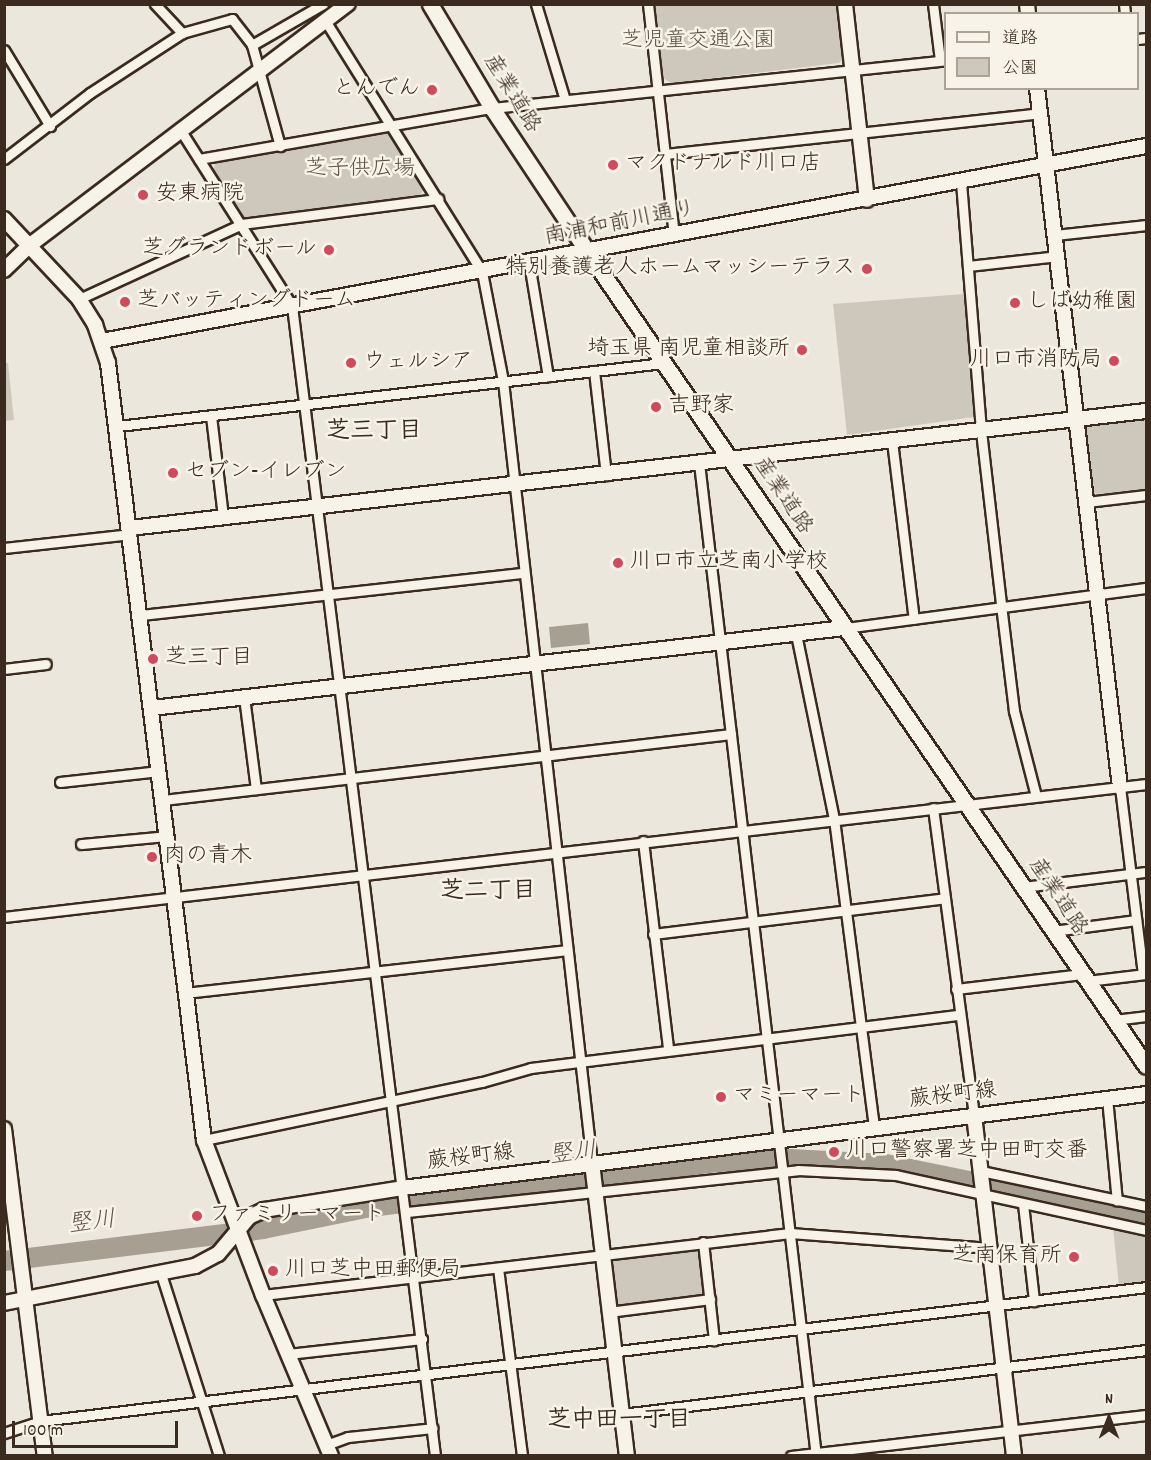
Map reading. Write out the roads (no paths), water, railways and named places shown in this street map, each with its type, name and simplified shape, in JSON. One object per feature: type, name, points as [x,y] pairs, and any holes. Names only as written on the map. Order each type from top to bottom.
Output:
[{"type":"main road","name":"産業道路","points":[[430,4],[492,108],[587,251],[1146,1066]]},
{"type":"street","points":[[155,4],[182,33]]},
{"type":"street","points":[[252,45],[323,4]]},
{"type":"street","points":[[536,4],[565,100]]},
{"type":"street","points":[[648,4],[674,235]]},
{"type":"street","points":[[845,4],[867,200]]},
{"type":"street","points":[[199,159],[492,108],[943,60],[933,4]]},
{"type":"street","points":[[4,270],[30,245],[326,22],[338,7]]},
{"type":"street","points":[[4,159],[14,148],[50,126],[90,93],[182,33],[235,20],[252,45],[257,74],[280,146]]},
{"type":"street","points":[[326,22],[482,272],[503,381],[566,950],[627,1455]]},
{"type":"street","points":[[4,51],[50,126]]},
{"type":"street","points":[[956,989],[1145,974],[1130,874],[1078,419],[1037,90]]},
{"type":"street","points":[[665,154],[1040,113]]},
{"type":"street","points":[[181,131],[292,306],[330,594],[435,1455]]},
{"type":"street","name":"南浦和前川通り","points":[[102,341],[482,272],[1146,146]]},
{"type":"street","points":[[961,182],[981,431],[1001,606],[1014,711],[1036,796]]},
{"type":"street","points":[[79,299],[242,224],[438,199]]},
{"type":"street","points":[[4,219],[79,299],[102,341],[118,426],[204,1140],[262,1295],[329,1450],[348,1437],[433,1428]]},
{"type":"street","points":[[1055,235],[1146,228]]},
{"type":"street","points":[[968,266],[1058,256]]},
{"type":"street","points":[[529,263],[548,376]]},
{"type":"street","points":[[118,426],[663,363]]},
{"type":"street","points":[[594,371],[606,475]]},
{"type":"street","points":[[4,548],[223,517],[606,475],[1146,411]]},
{"type":"street","points":[[211,416],[223,517]]},
{"type":"street","points":[[892,441],[914,619]]},
{"type":"street","points":[[699,463],[816,1454]]},
{"type":"street","points":[[1087,502],[1146,495]]},
{"type":"street","points":[[141,615],[524,573]]},
{"type":"street","points":[[152,708],[845,628],[1146,588]]},
{"type":"street","points":[[796,633],[834,819],[874,1128]]},
{"type":"street","points":[[4,669],[46,664]]},
{"type":"street","points":[[244,697],[255,789]]},
{"type":"street","points":[[163,800],[731,735]]},
{"type":"street","points":[[60,782],[159,771]]},
{"type":"street","points":[[4,917],[743,829],[1146,784]]},
{"type":"street","points":[[933,808],[982,1173],[1014,1455]]},
{"type":"street","points":[[81,844],[167,836]]},
{"type":"street","points":[[643,841],[668,1048]]},
{"type":"street","points":[[1023,887],[1146,872]]},
{"type":"street","points":[[653,934],[753,924],[945,898]]},
{"type":"street","points":[[1053,931],[1136,920]]},
{"type":"street","points":[[185,993],[566,950]]},
{"type":"street","points":[[204,1140],[392,1101],[531,1068],[668,1048],[959,1015]]},
{"type":"street","points":[[1114,1020],[1146,1016]]},
{"type":"street","name":"蕨桜町線","points":[[4,1303],[161,1274],[208,1260],[238,1231],[249,1216],[264,1210],[1146,1094]]},
{"type":"street","points":[[1107,1098],[1118,1201]]},
{"type":"street","points":[[4,1129],[45,1455]]},
{"type":"street","points":[[406,1210],[782,1168],[896,1175],[984,1192],[1023,1204],[1146,1230]]},
{"type":"street","points":[[982,1173],[1146,1206]]},
{"type":"street","points":[[1023,1204],[1034,1301]]},
{"type":"street","points":[[262,1295],[790,1233],[990,1248]]},
{"type":"street","points":[[704,1242],[714,1340]]},
{"type":"street","points":[[498,1268],[522,1455]]},
{"type":"street","points":[[161,1274],[219,1455]]},
{"type":"street","points":[[4,1433],[41,1421],[427,1377],[512,1364],[1146,1287]]},
{"type":"street","points":[[609,1312],[710,1299]]},
{"type":"street","points":[[288,1354],[422,1339]]},
{"type":"street","points":[[622,1414],[1146,1350]]},
{"type":"street","points":[[791,1455],[816,1454],[1011,1428],[1146,1415]]},
{"type":"waterway","name":"竪川","points":[[4,1261],[263,1229],[371,1207],[718,1162],[790,1159],[886,1164],[1146,1217]]},
{"type":"place","name":"とんでん","points":[[432,90]]},
{"type":"place","name":"マクドナルド川口店","points":[[613,165]]},
{"type":"place","name":"安東病院","points":[[143,195]]},
{"type":"place","name":"芝グランドボール","points":[[329,250]]},
{"type":"place","name":"特別養護老人ホームマッシーテラス","points":[[867,269]]},
{"type":"place","name":"芝バッティングドーム","points":[[125,302]]},
{"type":"place","name":"しば幼稚園","points":[[1015,303]]},
{"type":"place","name":"埼玉県 南児童相談所","points":[[802,350]]},
{"type":"place","name":"川口市消防局","points":[[1114,361]]},
{"type":"place","name":"ウェルシア","points":[[351,363]]},
{"type":"place","name":"吉野家","points":[[656,407]]},
{"type":"place","name":"セブン-イレブン","points":[[173,473]]},
{"type":"place","name":"川口市立芝南小学校","points":[[618,563]]},
{"type":"place","name":"芝三丁目","points":[[153,659]]},
{"type":"place","name":"肉の青木","points":[[152,857]]},
{"type":"place","name":"マミーマート","points":[[721,1097]]},
{"type":"place","name":"川口警察署芝中田町交番","points":[[834,1152]]},
{"type":"place","name":"ファミリーマート","points":[[197,1216]]},
{"type":"place","name":"芝南保育所","points":[[1074,1257]]},
{"type":"place","name":"川口芝中田郵便局","points":[[273,1271]]},
{"type":"district","name":"芝三丁目","points":[[374,433]]},
{"type":"district","name":"芝二丁目","points":[[488,893]]},
{"type":"district","name":"芝中田一丁目","points":[[619,1422]]},
{"type":"park label","name":"芝児童交通公園","points":[[698,42]]},
{"type":"park label","name":"芝子供広場","points":[[360,170]]}]
